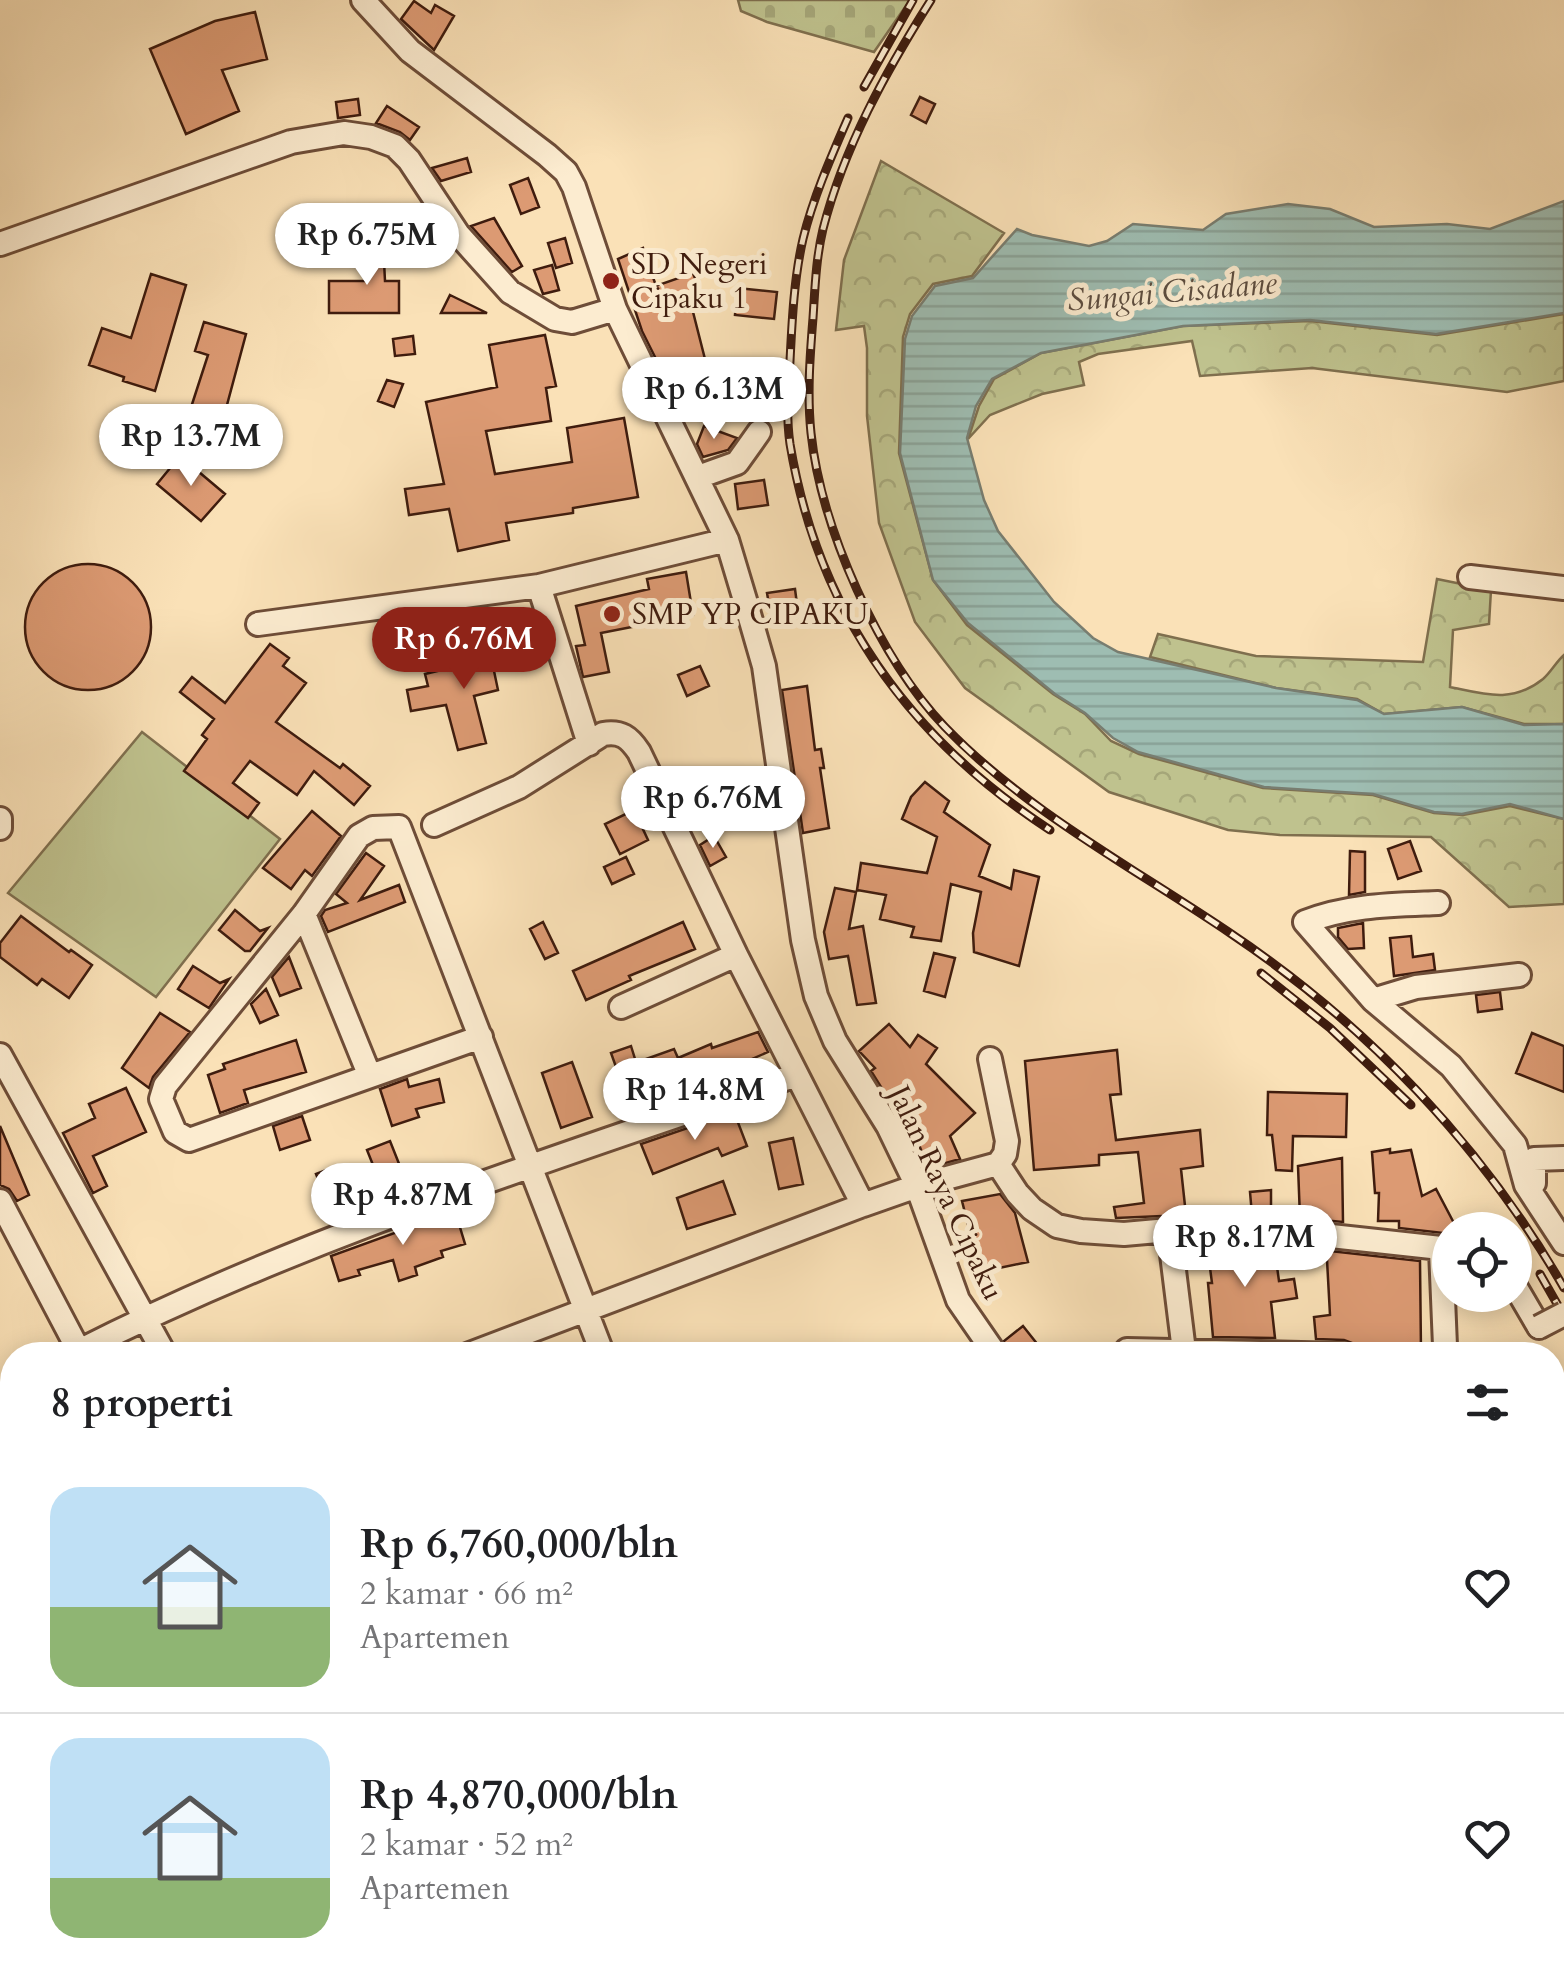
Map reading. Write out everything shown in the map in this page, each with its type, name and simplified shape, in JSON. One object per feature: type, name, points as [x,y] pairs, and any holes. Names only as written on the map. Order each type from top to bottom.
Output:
[{"type":"street","name":"Jalan Raya Cipaku","points":[[362,0],[410,51],[566,172],[615,308],[727,540],[764,666],[803,940],[816,996],[835,1040],[888,1126],[916,1186],[958,1300],[987,1342]]},
{"type":"street","points":[[0,244],[291,142],[344,133],[371,136],[395,146],[409,160],[458,234],[510,292],[556,318],[572,322],[615,308]]},
{"type":"street","points":[[698,478],[737,463],[759,432]]},
{"type":"street","points":[[258,624],[538,586],[727,540]]},
{"type":"street","points":[[1470,577],[1564,588]]},
{"type":"street","points":[[538,586],[590,744]]},
{"type":"street","points":[[434,824],[519,787],[603,734],[616,732],[634,744],[863,1204]]},
{"type":"street","points":[[0,819],[0,828]]},
{"type":"street","points":[[481,1036],[189,1140],[175,1132],[162,1104],[165,1086],[304,914],[359,836],[373,828],[399,827],[533,1166],[598,1342]]},
{"type":"street","points":[[1438,903],[1365,905],[1305,922],[1374,1000],[1451,1066],[1515,1144],[1526,1186],[1564,1243]]},
{"type":"street","points":[[304,914],[369,1074]]},
{"type":"street","points":[[621,1007],[736,955]]},
{"type":"street","points":[[1374,1000],[1416,987],[1520,975]]},
{"type":"street","points":[[0,1055],[158,1342]]},
{"type":"street","points":[[502,1342],[863,1204],[998,1164],[1007,1141],[990,1059]]},
{"type":"street","points":[[97,1342],[246,1273],[796,1074]]},
{"type":"street","points":[[1526,1186],[1536,1182],[1534,1159],[1564,1158]]},
{"type":"street","points":[[998,1164],[1032,1209],[1057,1226],[1124,1234],[1169,1230],[1298,1232],[1432,1247]]},
{"type":"street","points":[[0,1202],[74,1342]]},
{"type":"street","points":[[1169,1230],[1183,1342]]},
{"type":"street","points":[[1445,1312],[1445,1342]]},
{"type":"street","points":[[1531,1312],[1540,1327],[1564,1314]]},
{"type":"green space","points":[[738,0],[910,0],[874,52],[767,22],[741,11]]},
{"type":"green space","points":[[881,161],[1004,233],[972,276],[933,284],[910,314],[903,337],[899,453],[933,580],[967,625],[1053,694],[1085,714],[1111,741],[1139,754],[1263,788],[1373,795],[1434,813],[1463,815],[1510,806],[1564,819],[1564,904],[1509,907],[1431,837],[1280,835],[1228,830],[1109,792],[965,688],[915,622],[879,523],[867,416],[864,326],[836,330],[844,260]]},
{"type":"green space","points":[[1564,314],[1564,381],[1507,392],[1312,368],[1200,376],[1192,341],[1098,354],[1079,362],[1084,385],[1042,394],[990,415],[968,439],[979,406],[994,379],[1041,353],[1183,326],[1310,321],[1437,335]]},
{"type":"green space","points":[[1437,579],[1491,590],[1489,624],[1453,630],[1450,687],[1498,695],[1520,692],[1543,679],[1564,655],[1564,724],[1524,724],[1462,707],[1384,714],[1357,699],[1276,688],[1150,657],[1158,634],[1256,656],[1423,662]]},
{"type":"green space","points":[[142,732],[280,839],[156,997],[8,893]]},
{"type":"water","name":"Sungai Cisadane","points":[[1564,201],[1564,313],[1436,334],[1310,320],[1183,326],[1041,353],[992,379],[976,406],[967,438],[984,500],[998,531],[1054,602],[1093,638],[1118,652],[1276,688],[1357,700],[1384,714],[1462,707],[1524,725],[1564,724],[1564,819],[1510,804],[1462,814],[1434,812],[1373,794],[1264,787],[1138,752],[1055,694],[968,623],[933,580],[900,453],[905,339],[912,316],[935,286],[973,278],[1017,229],[1089,246],[1107,241],[1133,224],[1203,230],[1226,214],[1288,204],[1330,209],[1374,227],[1447,224],[1490,229]]},
{"type":"building","points":[[414,1],[431,13],[435,5],[454,16],[434,50],[401,19]]},
{"type":"building","points":[[255,12],[267,59],[222,70],[239,111],[186,134],[150,49],[215,21]]},
{"type":"building","points":[[920,97],[935,104],[926,123],[911,115]]},
{"type":"building","points":[[358,99],[360,115],[338,118],[336,102]]},
{"type":"building","points":[[387,106],[419,127],[410,140],[376,123]]},
{"type":"building","points":[[467,158],[471,172],[441,181],[432,168]]},
{"type":"building","points":[[528,178],[539,207],[521,214],[510,185]]},
{"type":"building","points":[[494,218],[522,266],[512,272],[471,226]]},
{"type":"building","points":[[565,238],[572,263],[556,268],[548,243]]},
{"type":"building","points":[[383,241],[385,281],[399,281],[399,313],[329,313],[329,281],[367,281],[364,242]]},
{"type":"building","points":[[643,248],[656,286],[693,273],[703,300],[691,304],[706,363],[663,373],[642,331],[618,259]]},
{"type":"building","points":[[552,265],[559,290],[543,294],[534,270]]},
{"type":"building","points":[[151,274],[186,285],[155,391],[89,365],[102,328],[131,338]]},
{"type":"building","points":[[737,288],[777,292],[774,319],[735,315]]},
{"type":"building","points":[[450,295],[487,313],[441,313]]},
{"type":"building","points":[[204,322],[246,334],[227,405],[247,411],[236,444],[184,429],[208,355],[195,351]]},
{"type":"building","points":[[545,335],[556,386],[546,388],[551,421],[486,431],[495,474],[572,462],[567,428],[624,418],[638,497],[573,508],[573,513],[506,523],[509,540],[458,551],[449,509],[409,515],[405,489],[444,484],[426,402],[497,387],[489,345]]},
{"type":"building","points":[[413,336],[415,354],[395,356],[393,339]]},
{"type":"building","points":[[387,380],[403,384],[394,407],[378,401]]},
{"type":"building","points":[[704,426],[737,438],[728,450],[703,457],[697,444]]},
{"type":"building","points":[[180,456],[225,494],[201,521],[157,484]]},
{"type":"building","points":[[764,480],[768,505],[738,509],[735,484]]},
{"type":"building","points":[[88,564],[112,569],[132,583],[146,603],[151,627],[146,651],[132,671],[112,685],[88,690],[64,685],[44,671],[30,651],[25,627],[30,603],[44,583],[64,569]]},
{"type":"building","points":[[686,572],[693,615],[601,633],[609,672],[583,677],[576,646],[585,645],[576,606],[649,589],[647,579]]},
{"type":"building","points":[[795,589],[798,612],[771,616],[767,593]]},
{"type":"building","points":[[270,644],[289,658],[283,666],[306,683],[276,722],[370,786],[354,805],[314,771],[297,795],[250,761],[233,783],[259,803],[248,818],[184,771],[207,739],[202,735],[214,719],[180,692],[192,677],[225,703]]},
{"type":"building","points":[[515,646],[519,665],[494,671],[498,690],[474,696],[486,743],[458,750],[446,705],[411,711],[407,690],[428,686],[425,674],[454,667],[453,660]]},
{"type":"building","points":[[700,666],[709,686],[687,696],[678,675]]},
{"type":"building","points":[[807,686],[815,750],[821,749],[824,768],[820,768],[829,828],[803,833],[782,690]]},
{"type":"building","points":[[925,782],[949,801],[944,812],[990,845],[979,876],[1011,889],[1014,870],[1039,877],[1019,966],[974,952],[973,933],[981,892],[951,884],[941,941],[911,937],[914,927],[880,919],[886,895],[857,890],[861,863],[927,873],[937,837],[902,819],[911,797]]},
{"type":"building","points":[[634,810],[648,840],[620,854],[605,824]]},
{"type":"building","points":[[312,811],[341,836],[312,876],[305,870],[291,889],[263,868]]},
{"type":"building","points":[[714,836],[726,857],[710,866],[700,845]]},
{"type":"building","points":[[1410,841],[1421,871],[1398,879],[1388,849]]},
{"type":"building","points":[[1350,851],[1365,852],[1365,892],[1349,895]]},
{"type":"building","points":[[366,853],[384,866],[360,900],[399,885],[405,902],[328,932],[321,916],[325,910],[347,903],[336,894]]},
{"type":"building","points":[[626,857],[634,874],[612,884],[604,867]]},
{"type":"building","points":[[835,888],[856,892],[849,929],[863,926],[876,1003],[857,1005],[848,956],[829,959],[824,932]]},
{"type":"building","points":[[235,910],[260,931],[268,928],[250,951],[219,930]]},
{"type":"building","points":[[21,916],[92,965],[69,998],[42,979],[37,985],[0,957],[0,943]]},
{"type":"building","points":[[543,922],[558,953],[545,959],[530,929]]},
{"type":"building","points":[[683,922],[695,949],[629,976],[631,980],[586,1000],[573,971]]},
{"type":"building","points":[[1363,923],[1364,948],[1348,949],[1338,937],[1338,928]]},
{"type":"building","points":[[1411,936],[1413,957],[1433,954],[1435,970],[1394,976],[1390,938]]},
{"type":"building","points":[[934,953],[955,958],[945,997],[924,991]]},
{"type":"building","points":[[289,957],[301,988],[280,996],[272,977]]},
{"type":"building","points":[[193,966],[220,983],[229,979],[209,1008],[178,989]]},
{"type":"building","points":[[266,989],[278,1015],[260,1023],[251,1004]]},
{"type":"building","points":[[1500,992],[1502,1009],[1478,1012],[1476,995]]},
{"type":"building","points":[[160,1013],[190,1032],[153,1077],[149,1088],[122,1068]]},
{"type":"building","points":[[889,1024],[910,1047],[918,1035],[937,1048],[926,1064],[975,1113],[950,1136],[960,1159],[928,1168],[916,1137],[922,1134],[881,1087],[871,1071],[875,1068],[859,1051]]},
{"type":"building","points":[[758,1032],[768,1052],[697,1083],[660,1094],[646,1059],[674,1049],[678,1058],[711,1044],[712,1048]]},
{"type":"building","points":[[1532,1033],[1564,1046],[1564,1092],[1516,1073]]},
{"type":"building","points":[[296,1040],[306,1072],[244,1090],[248,1103],[220,1113],[208,1075],[225,1069],[223,1064]]},
{"type":"building","points":[[631,1046],[640,1075],[621,1081],[611,1053]]},
{"type":"building","points":[[1117,1050],[1121,1094],[1110,1095],[1116,1140],[1200,1130],[1203,1166],[1181,1169],[1186,1215],[1116,1218],[1114,1207],[1144,1203],[1138,1152],[1099,1155],[1099,1165],[1034,1170],[1025,1061]]},
{"type":"building","points":[[572,1062],[592,1117],[561,1128],[542,1073]]},
{"type":"building","points":[[407,1079],[409,1087],[439,1079],[444,1102],[416,1109],[419,1117],[392,1126],[380,1089]]},
{"type":"building","points":[[126,1088],[146,1132],[93,1156],[107,1186],[93,1193],[63,1133],[95,1118],[89,1104]]},
{"type":"building","points":[[1268,1092],[1347,1094],[1346,1137],[1293,1136],[1292,1171],[1276,1170],[1272,1135],[1267,1135]]},
{"type":"building","points":[[734,1112],[747,1146],[722,1156],[718,1148],[653,1174],[641,1144]]},
{"type":"building","points":[[302,1116],[310,1140],[280,1150],[273,1126]]},
{"type":"building","points":[[0,1126],[29,1195],[17,1201],[9,1189],[0,1185]]},
{"type":"building","points":[[793,1138],[803,1184],[779,1189],[769,1143]]},
{"type":"building","points":[[390,1141],[409,1189],[330,1209],[316,1174],[334,1167],[338,1177],[373,1165],[367,1150]]},
{"type":"building","points":[[1411,1150],[1422,1196],[1436,1189],[1448,1212],[1432,1212],[1432,1232],[1399,1228],[1399,1221],[1378,1221],[1379,1193],[1375,1193],[1372,1152]]},
{"type":"building","points":[[1342,1158],[1343,1222],[1300,1218],[1298,1166]]},
{"type":"building","points":[[723,1181],[735,1214],[687,1229],[677,1198]]},
{"type":"building","points":[[1271,1190],[1271,1215],[1252,1215],[1250,1192]]},
{"type":"building","points":[[1000,1194],[1015,1213],[1028,1262],[980,1272],[962,1201]]},
{"type":"building","points":[[455,1211],[465,1244],[441,1251],[443,1257],[415,1267],[417,1275],[399,1281],[393,1260],[358,1270],[360,1275],[339,1281],[331,1256]]},
{"type":"building","points":[[1207,1245],[1274,1245],[1279,1281],[1294,1279],[1297,1298],[1271,1302],[1275,1338],[1213,1337]]},
{"type":"building","points":[[1303,1248],[1420,1261],[1421,1342],[1316,1339],[1314,1317],[1330,1315],[1327,1260],[1305,1263]]},
{"type":"building","points":[[1023,1326],[1036,1342],[1004,1342]]},
{"type":"railway","points":[[864,87],[913,0]]},
{"type":"railway","points":[[931,0],[898,54],[855,139],[832,199],[817,262],[809,375],[811,433],[817,470],[840,550],[876,629],[945,727],[1010,785],[1280,969],[1374,1048],[1458,1137],[1532,1235],[1564,1288]]},
{"type":"railway","points":[[848,118],[812,208],[795,284],[788,423],[803,505],[847,616],[878,666],[913,712],[954,755],[999,794],[1050,830]]},
{"type":"railway","points":[[1261,973],[1330,1028],[1411,1105]]},
{"type":"railway","points":[[1540,1274],[1564,1316]]},
{"type":"place","name":"SD Negeri Cipaku 1","points":[[611,281]]},
{"type":"place","name":"SMP YP CIPAKU","points":[[612,614]]}]
